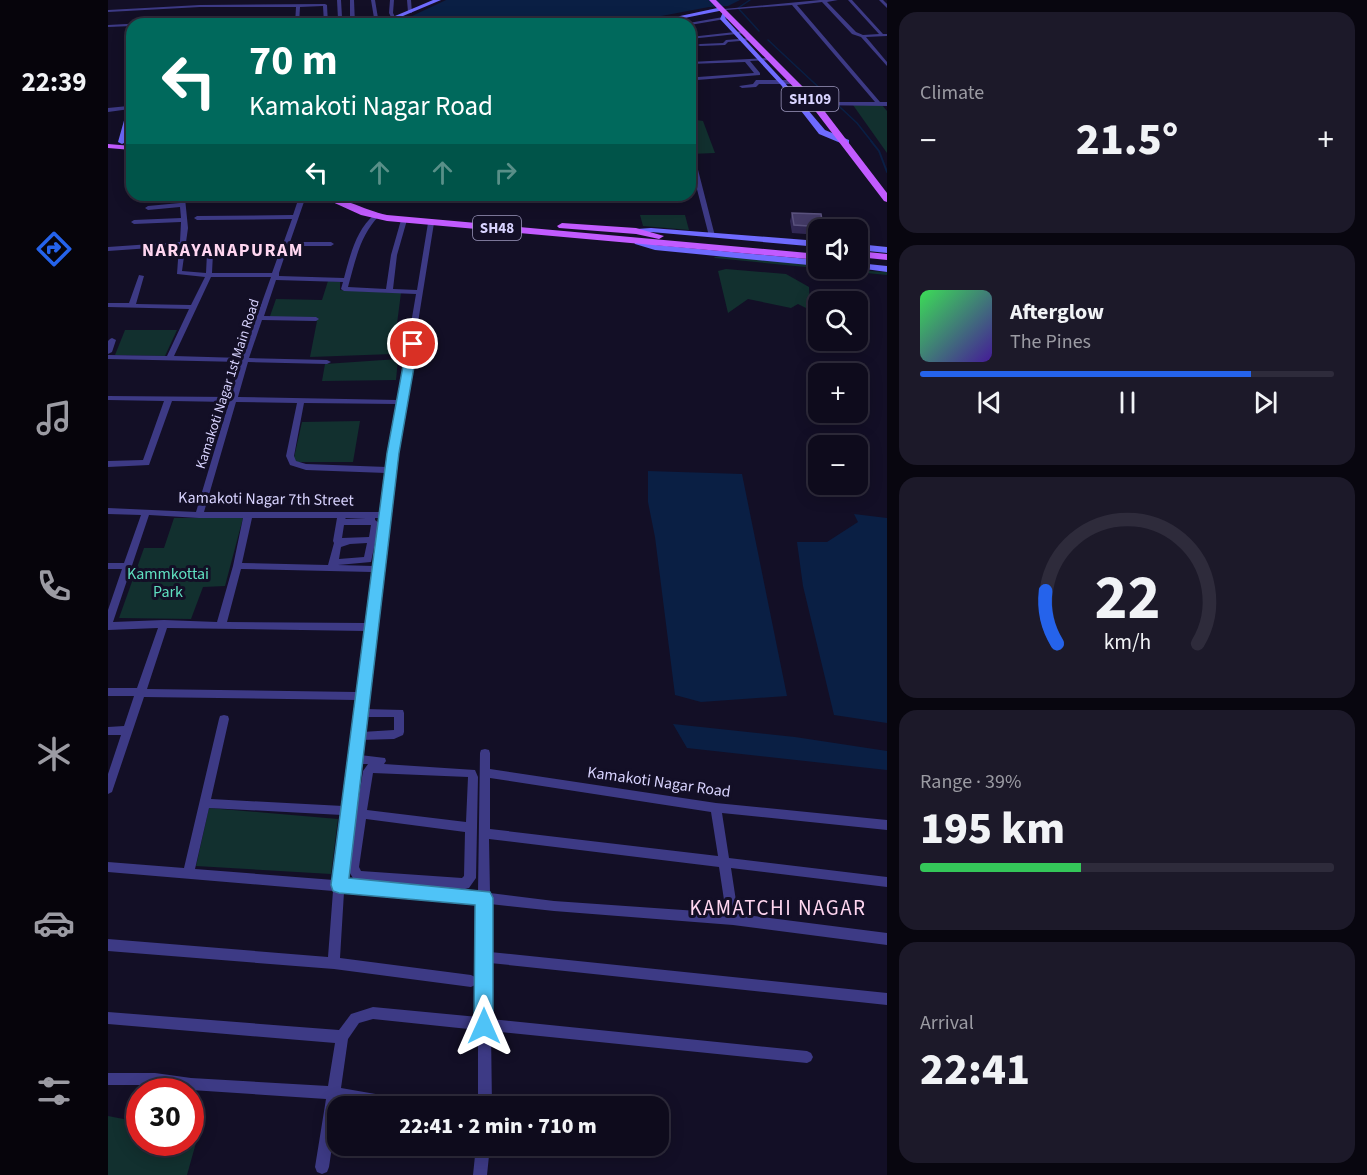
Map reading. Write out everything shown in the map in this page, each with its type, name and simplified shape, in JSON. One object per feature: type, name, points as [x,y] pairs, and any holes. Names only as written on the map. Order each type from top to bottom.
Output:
[{"type":"main road","name":"SH109","points":[[712,0],[818,104],[887,188]]},
{"type":"main road","name":"SH109","points":[[718,0],[740,35],[750,39],[766,60],[818,104],[887,199]]},
{"type":"main road","points":[[108,141],[126,142]]},
{"type":"main road","points":[[108,146],[126,148]]},
{"type":"main road","name":"SH48","points":[[337,201],[376,216],[404,220],[636,231],[687,242],[808,256]]},
{"type":"main road","name":"SH48","points":[[362,201],[387,211],[438,221],[638,242],[687,242],[808,249]]},
{"type":"main road","points":[[868,255],[887,256]]},
{"type":"main road","points":[[868,262],[887,263]]},
{"type":"street","points":[[110,18],[112,11],[122,0]]},
{"type":"street","points":[[167,8],[168,0]]},
{"type":"street","points":[[224,6],[227,0]]},
{"type":"street","points":[[339,0],[340,18],[351,18],[352,0]]},
{"type":"street","points":[[374,0],[377,18]]},
{"type":"street","points":[[392,0],[391,13],[394,18],[427,2],[438,0]]},
{"type":"street","points":[[409,0],[410,12]]},
{"type":"street","points":[[696,21],[737,8],[836,0]]},
{"type":"street","points":[[850,0],[884,35]]},
{"type":"street","points":[[881,0],[887,7]]},
{"type":"street","points":[[823,1],[854,33],[863,36],[884,35]]},
{"type":"street","points":[[112,11],[167,8],[200,3],[224,6],[298,6],[311,3],[325,5],[326,18]]},
{"type":"street","points":[[199,18],[200,3]]},
{"type":"street","points":[[793,3],[879,104]]},
{"type":"street","points":[[297,18],[298,6]]},
{"type":"street","points":[[146,18],[148,9]]},
{"type":"street","points":[[689,18],[725,13]]},
{"type":"street","points":[[108,26],[126,25]]},
{"type":"street","points":[[700,45],[725,44],[726,41],[740,35]]},
{"type":"street","points":[[696,36],[740,35],[766,60],[822,132],[846,142]]},
{"type":"street","points":[[863,36],[887,64]]},
{"type":"street","points":[[696,63],[766,60]]},
{"type":"street","points":[[722,61],[736,76]]},
{"type":"street","points":[[696,78],[758,74],[747,62]]},
{"type":"street","points":[[742,86],[756,86],[756,82],[793,82]]},
{"type":"street","points":[[818,104],[887,104]]},
{"type":"street","points":[[108,110],[126,108]]},
{"type":"street","points":[[122,142],[126,131]]},
{"type":"street","points":[[696,174],[712,236]]},
{"type":"street","points":[[148,208],[174,201]]},
{"type":"street","points":[[182,201],[184,220],[179,273],[347,280]]},
{"type":"street","name":"Kamakoti Nagar 1st Main Road","points":[[199,515],[245,360],[302,201]]},
{"type":"street","points":[[226,218],[228,209]]},
{"type":"street","points":[[376,216],[369,220],[363,230],[344,289],[419,292]]},
{"type":"street","points":[[197,218],[296,217]]},
{"type":"street","points":[[134,222],[184,220]]},
{"type":"street","points":[[389,291],[394,255],[404,220]]},
{"type":"street","points":[[333,565],[368,560],[385,515],[400,402],[413,344],[419,292],[438,221]]},
{"type":"street","points":[[636,231],[651,230],[808,243]]},
{"type":"street","points":[[638,242],[655,247],[808,262]]},
{"type":"street","points":[[108,249],[182,243]]},
{"type":"street","points":[[226,246],[332,244]]},
{"type":"street","points":[[868,248],[887,250]]},
{"type":"street","points":[[170,358],[209,275],[210,253]]},
{"type":"street","points":[[868,267],[887,269]]},
{"type":"street","points":[[132,304],[141,276]]},
{"type":"street","points":[[108,305],[193,307]]},
{"type":"street","points":[[261,318],[316,319]]},
{"type":"street","points":[[112,340],[108,354],[327,362]]},
{"type":"street","points":[[108,398],[400,402]]},
{"type":"street","points":[[108,464],[146,464],[169,399]]},
{"type":"street","points":[[302,400],[290,456],[293,463],[306,467],[391,470]]},
{"type":"street","points":[[108,511],[146,512],[108,625],[370,627]]},
{"type":"street","name":"Kamakoti Nagar 7th Street","points":[[146,512],[370,519],[385,515]]},
{"type":"street","points":[[220,626],[237,566],[248,515]]},
{"type":"street","points":[[341,518],[337,541],[377,541]]},
{"type":"street","points":[[333,963],[339,885],[359,736],[377,569],[375,523],[370,519]]},
{"type":"street","points":[[333,565],[338,543],[377,541]]},
{"type":"street","points":[[237,566],[333,565],[377,569]]},
{"type":"street","points":[[108,566],[128,566]]},
{"type":"street","points":[[108,789],[113,760],[127,730],[164,624]]},
{"type":"street","points":[[108,692],[363,696]]},
{"type":"street","points":[[359,736],[394,735],[399,732],[399,712],[361,713]]},
{"type":"street","points":[[189,873],[224,719]]},
{"type":"street","points":[[108,731],[127,730]]},
{"type":"street","points":[[485,753],[485,1096]]},
{"type":"street","points":[[356,759],[464,767]]},
{"type":"street","points":[[373,766],[471,773],[473,777],[471,828],[470,878],[465,884],[358,876],[353,868],[368,771],[373,766]]},
{"type":"street","name":"Kamakoti Nagar Road","points":[[485,773],[716,808],[887,825]]},
{"type":"street","points":[[206,803],[349,811],[471,828]]},
{"type":"street","points":[[716,808],[733,919]]},
{"type":"street","points":[[484,832],[725,860],[887,882]]},
{"type":"street","points":[[108,867],[339,885],[554,906],[733,919],[887,939]]},
{"type":"street","points":[[108,945],[333,963],[471,981]]},
{"type":"street","points":[[484,957],[887,999]]},
{"type":"street","points":[[322,1167],[342,1037],[355,1018],[373,1013],[807,1057]]},
{"type":"street","points":[[108,1018],[342,1037]]},
{"type":"street","points":[[108,1079],[156,1079],[191,1084],[350,1096]]},
{"type":"street","points":[[480,1175],[482,1156]]},
{"type":"green space","points":[[853,105],[882,105],[887,111],[887,153]]},
{"type":"green space","points":[[696,120],[703,121],[715,153],[696,154]]},
{"type":"green space","points":[[640,215],[685,215],[689,230],[643,226]]},
{"type":"green space","points":[[727,256],[808,264],[808,267],[715,258]]},
{"type":"green space","points":[[726,269],[786,274],[809,287],[808,309],[798,304],[791,308],[748,299],[728,313],[718,271]]},
{"type":"green space","points":[[868,271],[887,272],[887,275],[868,273]]},
{"type":"green space","points":[[328,281],[340,282],[340,290],[401,293],[393,354],[310,357],[317,321],[269,319],[276,299],[322,300]]},
{"type":"green space","points":[[125,330],[177,330],[165,356],[115,355]]},
{"type":"green space","points":[[398,359],[396,380],[322,381],[325,364]]},
{"type":"green space","points":[[360,421],[353,462],[293,462],[302,422]]},
{"type":"green space","name":"Kammkottai Park","points":[[174,518],[243,518],[225,586],[203,587],[191,619],[119,618],[144,548],[164,548]]},
{"type":"green space","points":[[209,808],[338,819],[331,874],[196,866]]},
{"type":"green space","points":[[108,1116],[126,1119],[126,1156],[192,1156],[187,1175],[108,1175]]},
{"type":"water","points":[[446,0],[740,0],[728,6],[709,7],[651,18],[408,18]]},
{"type":"water","points":[[648,471],[742,474],[787,696],[701,702],[675,695],[655,537],[648,502]]},
{"type":"water","points":[[854,514],[887,518],[887,723],[834,715],[803,586],[797,542],[827,542],[858,522]]},
{"type":"water","points":[[673,724],[795,737],[887,751],[887,770],[687,748]]},
{"type":"building","points":[[792,213],[821,214],[822,219],[808,219],[808,226],[794,225]]},
{"type":"waterway","points":[[750,0],[738,8],[759,31]]},
{"type":"waterway","points":[[768,40],[857,123],[872,142]]},
{"type":"waterway","points":[[871,141],[879,151],[887,172]]},
{"type":"district","name":"NARAYANAPURAM","points":[[223,250]]},
{"type":"district","name":"KAMATCHI NAGAR","points":[[778,908]]},
{"type":"route","points":[[413,344],[400,402],[393,453],[339,885],[484,898],[484,1026]]}]
